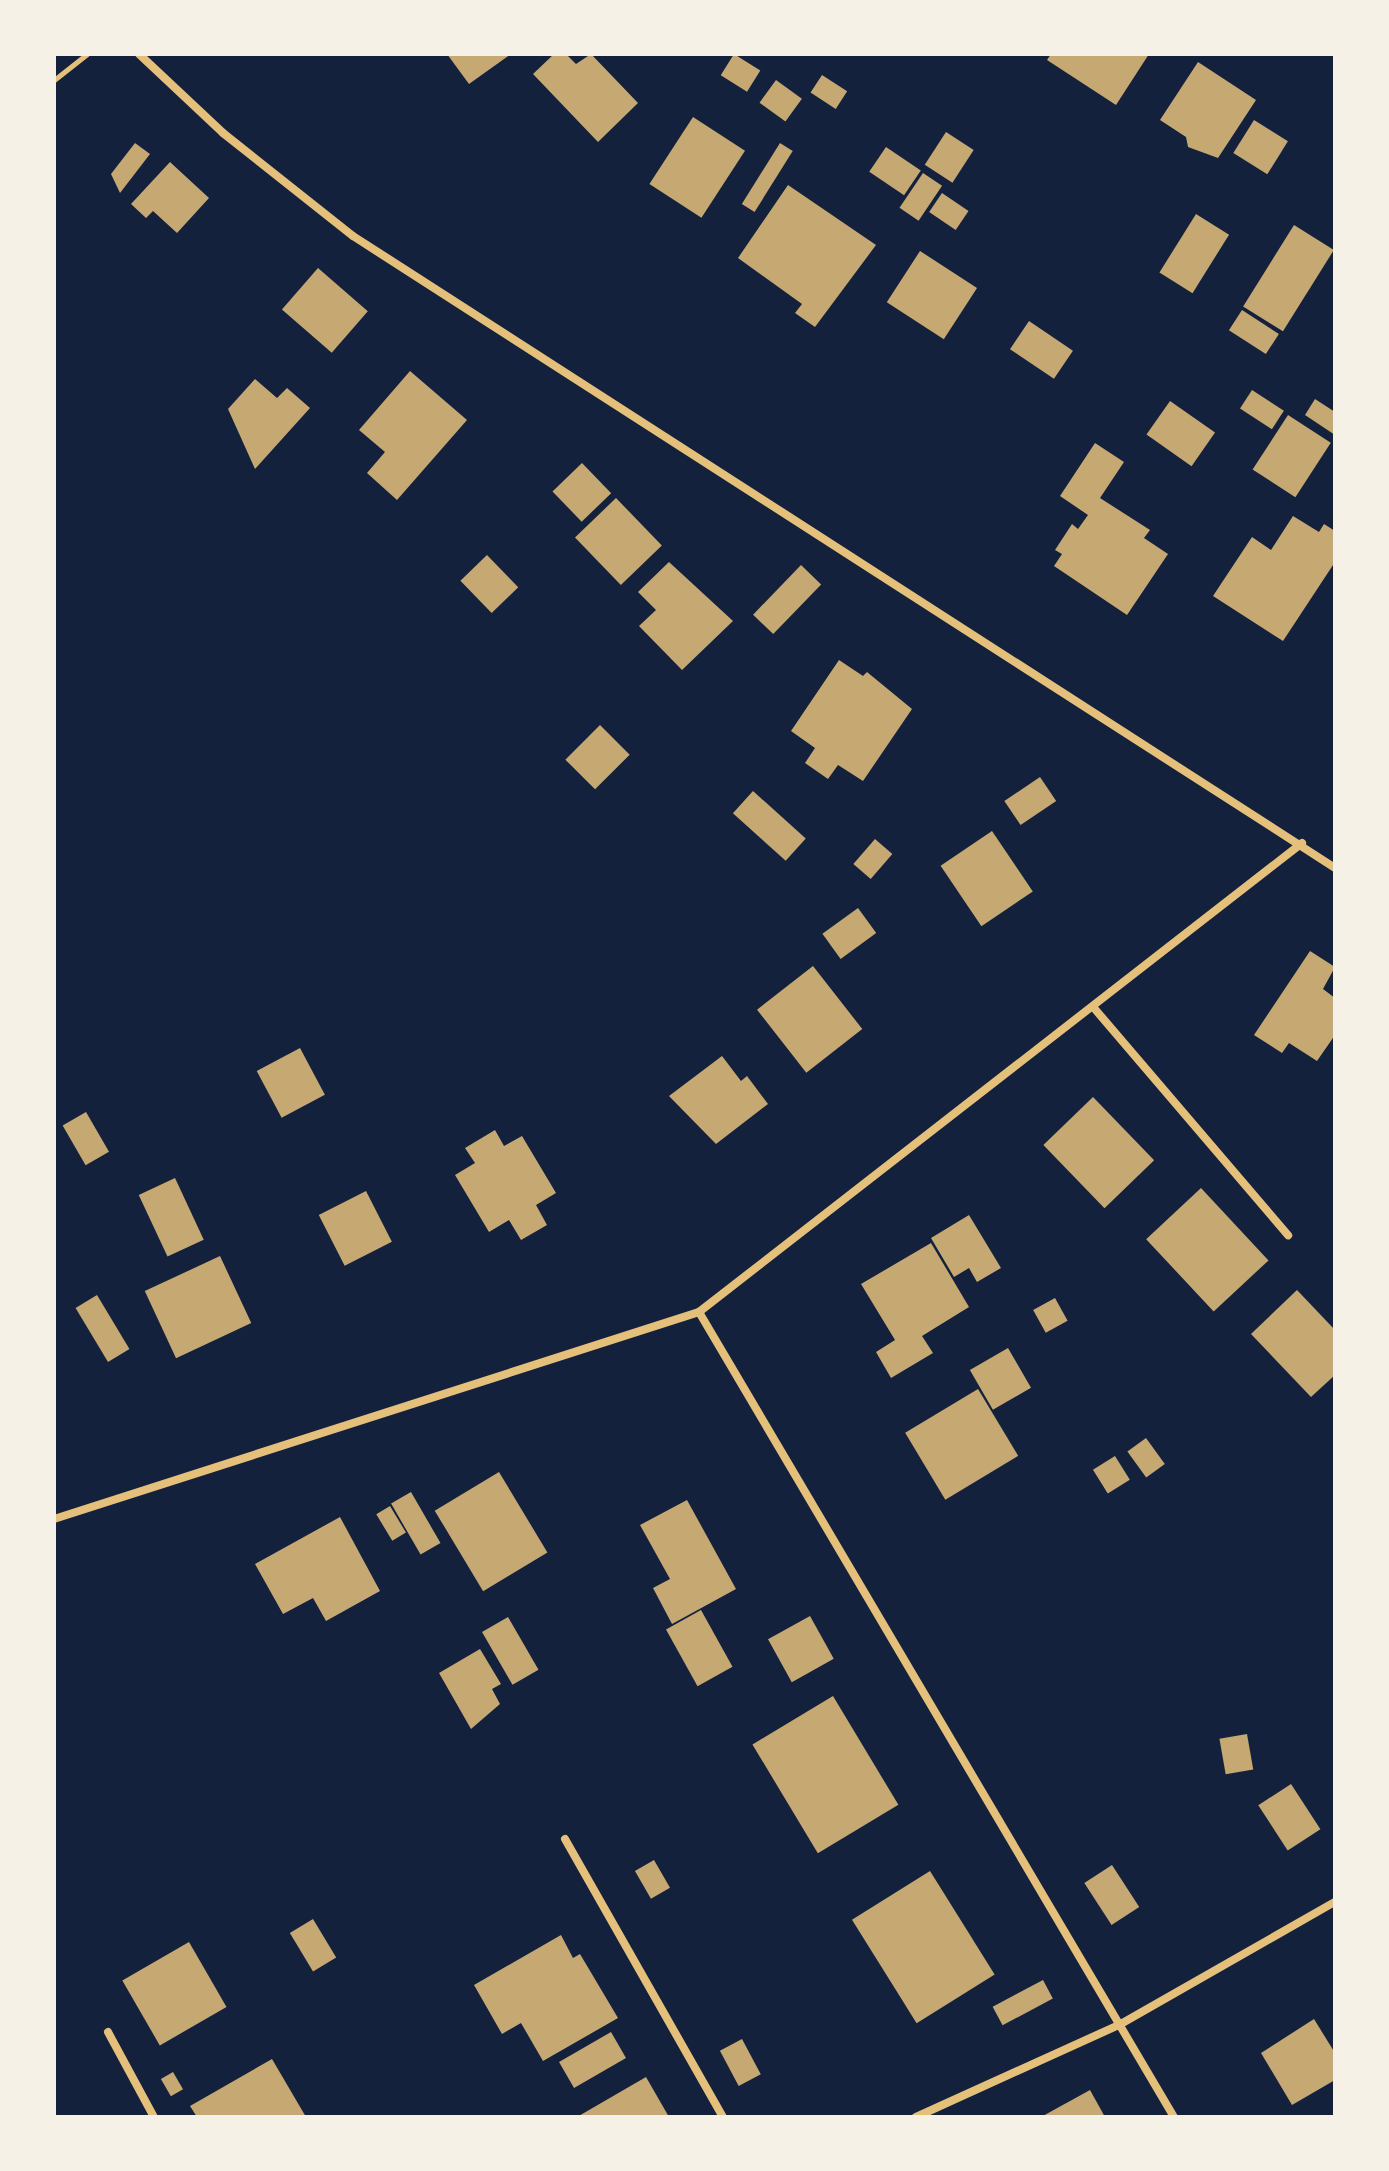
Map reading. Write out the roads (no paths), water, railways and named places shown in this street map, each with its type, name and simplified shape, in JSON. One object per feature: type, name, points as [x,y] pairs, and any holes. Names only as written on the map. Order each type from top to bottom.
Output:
[{"type":"street","points":[[139,54],[223,133],[353,236],[1302,843],[1335,868]]},
{"type":"street","points":[[54,1519],[699,1312],[1094,1008],[1302,843]]},
{"type":"street","points":[[1094,1008],[1288,1235]]},
{"type":"street","points":[[699,1312],[1174,2117]]},
{"type":"street","points":[[565,1839],[723,2117]]},
{"type":"street","points":[[916,2117],[1119,2025],[1335,1902]]},
{"type":"street","points":[[108,2032],[154,2117]]}]
